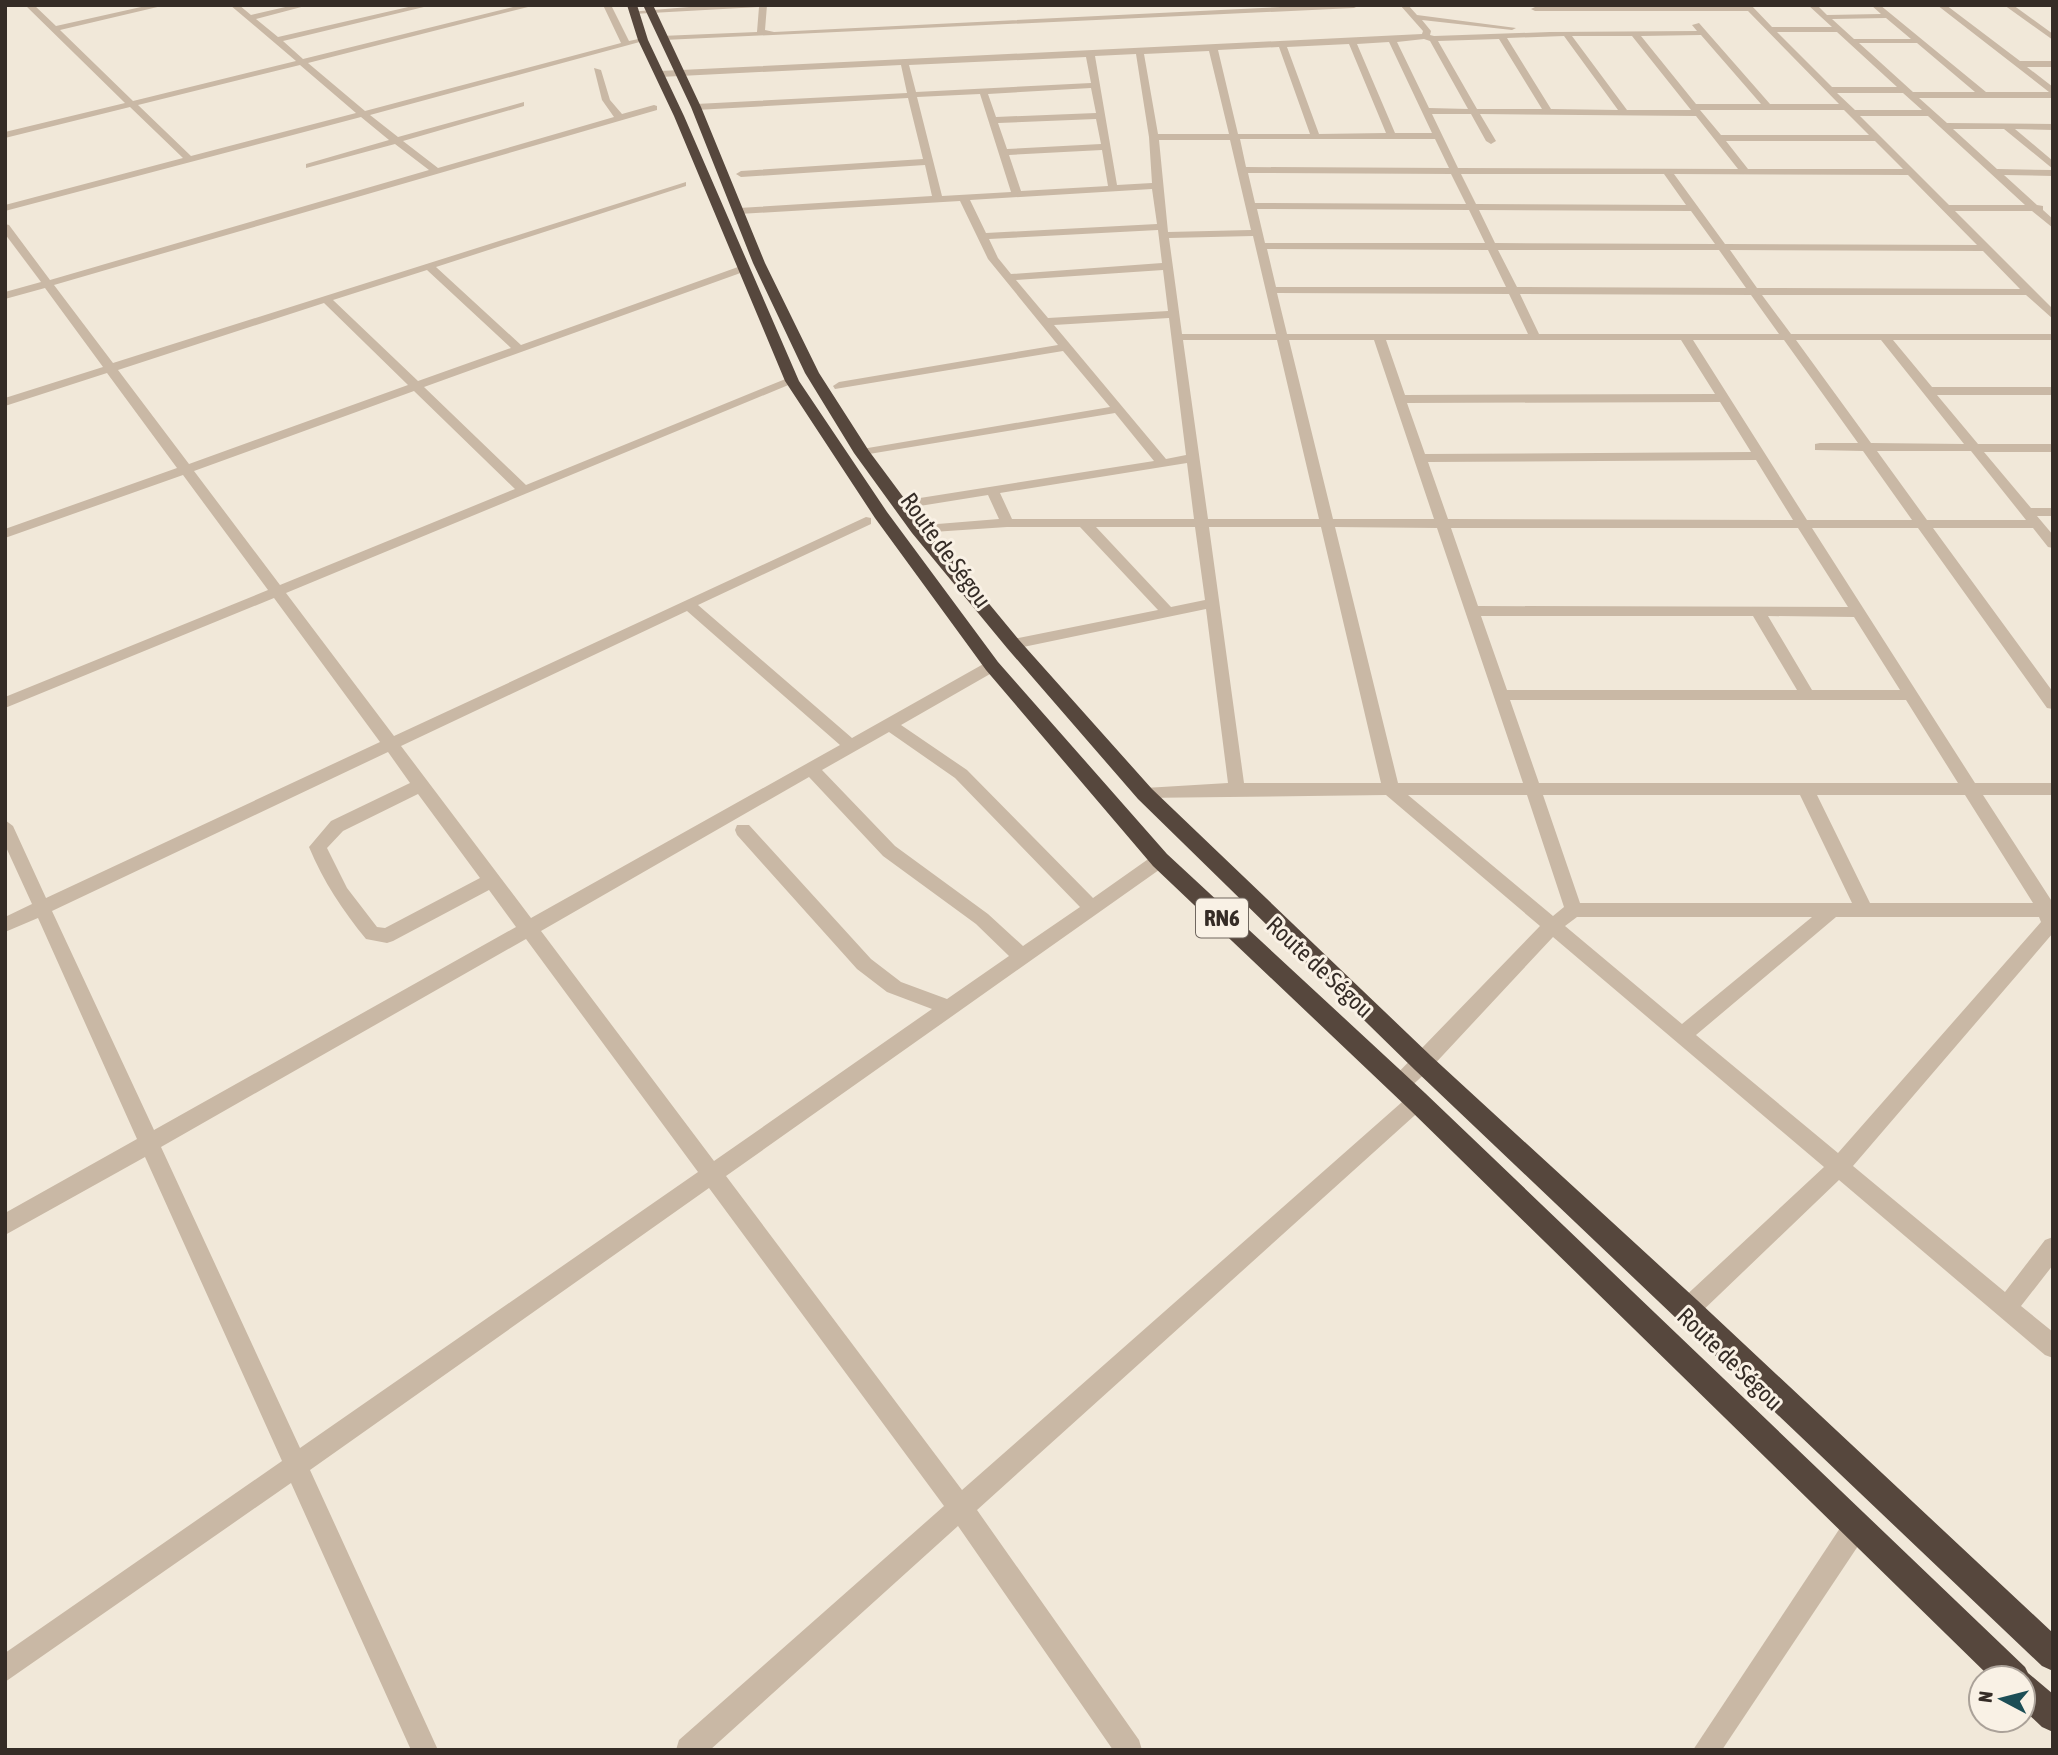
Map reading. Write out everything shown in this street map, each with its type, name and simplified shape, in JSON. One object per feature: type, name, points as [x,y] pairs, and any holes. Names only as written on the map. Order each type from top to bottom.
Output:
[{"type":"highway","name":"Route de Ségou","points":[[640,8],[644,41],[696,107],[759,263],[812,373],[862,453],[918,529],[1013,644],[1145,794],[1423,1063],[1688,1309],[2053,1655]]},
{"type":"highway","name":"Route de Ségou","points":[[669,72],[742,269],[792,381],[881,515],[992,666],[1160,860],[1416,1101],[2000,1664]]},
{"type":"highway","points":[[2037,1701],[2053,1716]]},
{"type":"street","points":[[29,5],[189,159]]},
{"type":"street","points":[[54,29],[162,5]]},
{"type":"street","points":[[234,5],[394,141],[436,171]]},
{"type":"street","points":[[249,18],[304,5]]},
{"type":"street","points":[[5,135],[532,5]]},
{"type":"street","points":[[607,5],[644,41]]},
{"type":"street","points":[[640,8],[762,5],[761,32],[774,34]]},
{"type":"street","points":[[1394,5],[1424,36],[1491,141]]},
{"type":"street","points":[[1404,5],[1427,31],[1424,36]]},
{"type":"street","points":[[1812,5],[2053,225]]},
{"type":"street","points":[[1875,5],[1984,95]]},
{"type":"street","points":[[1941,5],[2053,93]]},
{"type":"street","points":[[2008,5],[2053,38]]},
{"type":"street","points":[[277,40],[423,6],[434,12]]},
{"type":"street","points":[[5,208],[644,41],[1354,6]]},
{"type":"street","points":[[1414,17],[1478,22],[1541,18],[1615,7],[1748,7],[2053,316]]},
{"type":"street","points":[[1680,7],[1767,106]]},
{"type":"street","points":[[1470,14],[1478,22]]},
{"type":"street","points":[[1825,17],[1889,16]]},
{"type":"street","points":[[443,18],[453,24]]},
{"type":"street","points":[[669,72],[1424,36],[1501,36],[1541,18]]},
{"type":"street","points":[[1541,18],[1566,34],[1624,112]]},
{"type":"street","points":[[1770,29],[1839,30]]},
{"type":"street","points":[[1634,33],[1745,171]]},
{"type":"street","points":[[1566,34],[1703,33]]},
{"type":"street","points":[[669,72],[1352,42],[1424,36]]},
{"type":"street","points":[[1501,36],[1548,112]]},
{"type":"street","points":[[1392,40],[1535,337]]},
{"type":"street","points":[[1851,41],[1918,41]]},
{"type":"street","points":[[1352,42],[1391,135]]},
{"type":"street","points":[[1282,45],[1315,136]]},
{"type":"street","points":[[1213,48],[1391,789],[2053,1347]]},
{"type":"street","points":[[1140,52],[1154,137],[1157,186],[1237,789]]},
{"type":"street","points":[[1090,54],[1113,189]]},
{"type":"street","points":[[904,62],[938,199]]},
{"type":"street","points":[[2019,64],[2053,64]]},
{"type":"street","points":[[597,70],[606,100],[620,118]]},
{"type":"street","points":[[696,107],[1096,85]]},
{"type":"street","points":[[1830,90],[1984,95],[2053,93]]},
{"type":"street","points":[[983,91],[1017,195]]},
{"type":"street","points":[[309,166],[520,104]]},
{"type":"street","points":[[1426,111],[1624,112],[1767,106],[1931,113]]},
{"type":"street","points":[[5,296],[654,108]]},
{"type":"street","points":[[992,120],[1100,116]]},
{"type":"street","points":[[1945,126],[2053,127]]},
{"type":"street","points":[[2007,127],[2053,166]]},
{"type":"street","points":[[1154,137],[1438,136]]},
{"type":"street","points":[[1718,138],[1877,138]]},
{"type":"street","points":[[1003,152],[1106,147]]},
{"type":"street","points":[[741,174],[928,162]]},
{"type":"street","points":[[1242,170],[1911,172]]},
{"type":"street","points":[[1667,171],[2053,704]]},
{"type":"street","points":[[1995,172],[2053,173]]},
{"type":"street","points":[[5,402],[683,184]]},
{"type":"street","points":[[739,211],[1157,186]]},
{"type":"street","points":[[964,198],[993,259],[1163,463]]},
{"type":"street","points":[[1251,206],[1694,208]]},
{"type":"street","points":[[1946,208],[2053,208]]},
{"type":"street","points":[[5,227],[960,1507],[1129,1750]]},
{"type":"street","points":[[982,236],[1163,231],[1259,240],[1491,247],[1986,248]]},
{"type":"street","points":[[429,266],[519,349]]},
{"type":"street","points":[[1007,277],[1168,267]]},
{"type":"street","points":[[5,534],[742,269]]},
{"type":"street","points":[[1271,290],[2029,292]]},
{"type":"street","points":[[326,299],[524,491]]},
{"type":"street","points":[[1045,322],[1174,314]]},
{"type":"street","points":[[1177,337],[2053,337]]},
{"type":"street","points":[[1379,337],[1574,910]]},
{"type":"street","points":[[1685,337],[1971,791],[2049,909],[2050,924],[1838,1168],[1688,1309]]},
{"type":"street","points":[[1884,337],[2053,544]]},
{"type":"street","points":[[839,386],[1066,347]]},
{"type":"street","points":[[5,703],[792,381]]},
{"type":"street","points":[[1927,391],[2053,391]]},
{"type":"street","points":[[1400,399],[1723,398]]},
{"type":"street","points":[[862,453],[1118,409]]},
{"type":"street","points":[[1820,447],[2053,448]]},
{"type":"street","points":[[1420,458],[1760,456]]},
{"type":"street","points":[[901,505],[1194,458]]},
{"type":"street","points":[[992,490],[1007,523]]},
{"type":"street","points":[[2027,512],[2053,512]]},
{"type":"street","points":[[5,925],[866,521]]},
{"type":"street","points":[[918,529],[1007,523],[2036,524]]},
{"type":"street","points":[[1084,523],[1169,612]]},
{"type":"street","points":[[1013,644],[1213,603]]},
{"type":"street","points":[[688,604],[851,746]]},
{"type":"street","points":[[1472,611],[1858,612]]},
{"type":"street","points":[[1758,612],[1808,696]]},
{"type":"street","points":[[5,1225],[992,666]]},
{"type":"street","points":[[1501,695],[1911,695]]},
{"type":"street","points":[[889,724],[961,774],[1093,908]]},
{"type":"street","points":[[811,769],[889,851],[982,919],[1022,957]]},
{"type":"street","points":[[421,785],[337,827],[318,847],[324,862],[361,921],[372,934],[387,936],[492,880]]},
{"type":"street","points":[[1145,794],[1237,789],[2053,789]]},
{"type":"street","points":[[1807,790],[1864,909]]},
{"type":"street","points":[[5,826],[425,1750]]},
{"type":"street","points":[[743,830],[864,964],[894,987],[950,1008]]},
{"type":"street","points":[[5,1669],[1160,860]]},
{"type":"street","points":[[1681,1036],[1835,908]]},
{"type":"street","points":[[1399,1085],[1552,926],[1574,910],[2049,909]]},
{"type":"street","points":[[689,1750],[1416,1101]]},
{"type":"street","points":[[2006,1308],[2053,1247]]},
{"type":"street","points":[[1706,1750],[1857,1525]]}]
